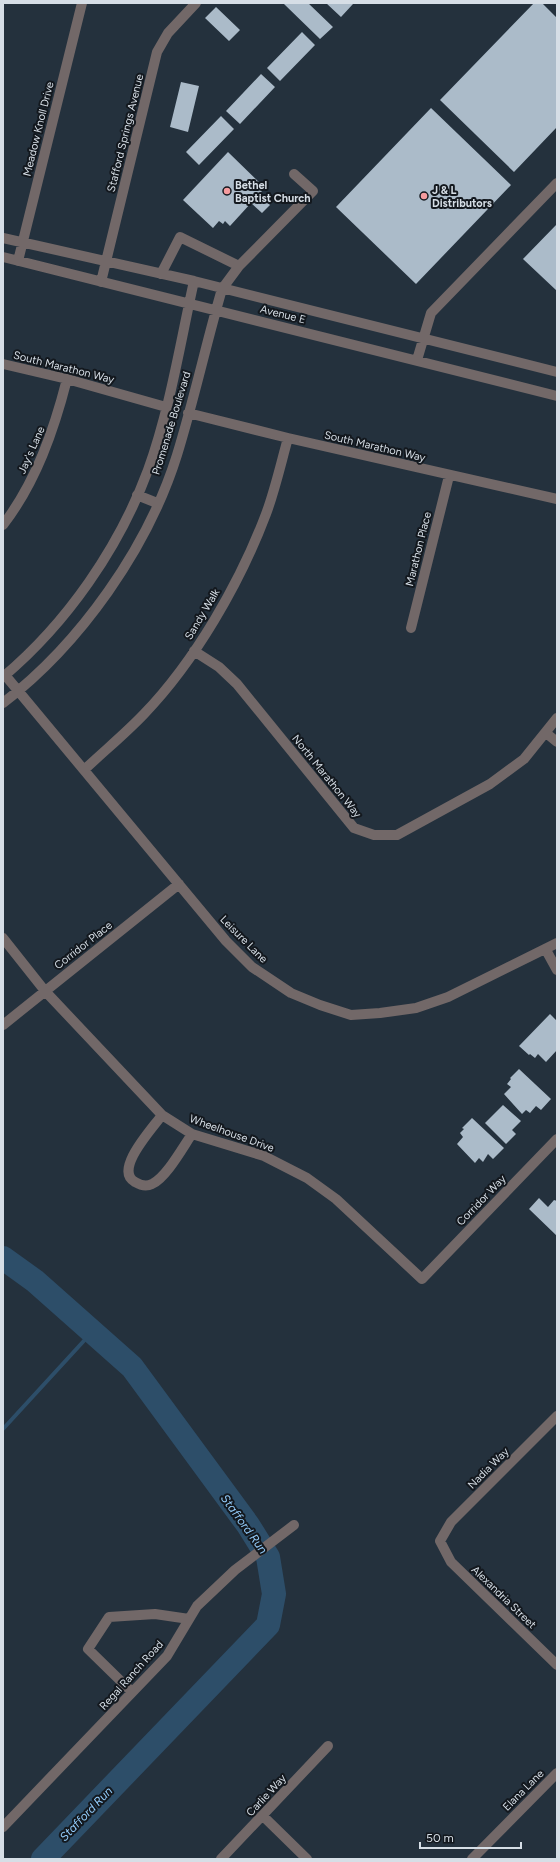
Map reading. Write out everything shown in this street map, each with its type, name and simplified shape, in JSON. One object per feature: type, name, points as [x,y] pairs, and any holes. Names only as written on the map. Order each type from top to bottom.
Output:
[{"type":"street","name":"Meadow Knoll Drive","points":[[18,261],[82,3]]},
{"type":"street","name":"Stafford Springs Avenue","points":[[101,282],[157,52],[168,33],[196,3]]},
{"type":"street","points":[[222,288],[240,266],[313,191],[294,174]]},
{"type":"street","points":[[417,360],[431,313],[557,183]]},
{"type":"street","points":[[161,274],[180,237],[240,266]]},
{"type":"street","name":"Avenue E","points":[[3,238],[194,281],[557,372]]},
{"type":"street","name":"Avenue E","points":[[3,257],[557,396]]},
{"type":"street","name":"Promenade Boulevard","points":[[4,676],[57,624],[80,594],[105,556],[137,495],[148,469],[166,407],[194,281]]},
{"type":"street","name":"Promenade Boulevard","points":[[3,703],[44,668],[109,591],[144,532],[176,456],[222,288]]},
{"type":"street","name":"South Marathon Way","points":[[3,364],[68,379],[166,407]]},
{"type":"street","name":"Jay's Lane","points":[[3,525],[36,472],[55,424],[68,379]]},
{"type":"street","name":"South Marathon Way","points":[[188,413],[449,476],[557,499]]},
{"type":"street","name":"Sandy Walk","points":[[84,770],[144,714],[194,651],[241,570],[266,513],[288,438]]},
{"type":"street","name":"Marathon Place","points":[[411,628],[449,476]]},
{"type":"street","points":[[137,495],[157,503]]},
{"type":"street","name":"North Marathon Way","points":[[194,651],[220,666],[237,684],[354,828],[374,835],[397,835],[490,784],[524,758],[557,718]]},
{"type":"street","name":"Leisure Lane","points":[[4,676],[226,941],[252,967],[290,993],[320,1005],[351,1014],[380,1013],[423,1006],[448,997],[546,950],[557,943]]},
{"type":"street","points":[[546,733],[557,742]]},
{"type":"street","name":"Corridor Place","points":[[3,1025],[179,884]]},
{"type":"street","name":"Wheelhouse Drive","points":[[3,938],[45,991],[162,1115],[192,1134],[264,1156],[307,1178],[336,1199],[422,1279]]},
{"type":"street","points":[[546,950],[557,970]]},
{"type":"street","points":[[162,1115],[128,1162],[128,1172],[132,1181],[141,1186],[152,1184],[163,1175],[192,1134]]},
{"type":"street","name":"Corridor Way","points":[[422,1279],[557,1138]]},
{"type":"street","name":"Nadia Way","points":[[440,1541],[451,1522],[557,1416]]},
{"type":"street","name":"Regal Ranch Road","points":[[3,1827],[167,1656],[196,1606],[235,1570],[294,1525]]},
{"type":"street","name":"Alexandria Street","points":[[440,1541],[451,1562],[557,1666]]},
{"type":"street","points":[[132,1692],[88,1648],[109,1617],[155,1614],[189,1619]]},
{"type":"street","name":"Carlie Way","points":[[222,1859],[328,1746]]},
{"type":"street","name":"Elana Lane","points":[[472,1859],[557,1773]]},
{"type":"street","points":[[263,1816],[307,1859]]},
{"type":"building","points":[[308,3],[333,27],[320,39],[284,4]]},
{"type":"building","points":[[326,3],[352,3],[353,4],[341,17]]},
{"type":"building","points":[[534,3],[542,3],[557,18],[557,127],[514,172],[440,100]]},
{"type":"building","points":[[216,7],[240,30],[229,41],[205,18]]},
{"type":"building","points":[[302,32],[315,45],[280,81],[267,68]]},
{"type":"building","points":[[261,74],[275,87],[240,124],[226,111]]},
{"type":"building","points":[[181,82],[199,86],[188,132],[170,127]]},
{"type":"building","name":"J & L Distributors","points":[[431,108],[511,185],[416,284],[336,207]]},
{"type":"building","points":[[221,116],[234,129],[199,165],[186,152]]},
{"type":"building","name":"Bethel Baptist Church","points":[[228,152],[265,188],[259,194],[270,205],[262,213],[251,203],[230,226],[225,221],[223,224],[219,221],[213,228],[183,200]]},
{"type":"building","points":[[557,224],[557,291],[523,259]]},
{"type":"building","points":[[550,1014],[557,1021],[557,1050],[546,1062],[538,1054],[535,1058],[519,1046]]},
{"type":"building","points":[[519,1069],[551,1099],[541,1110],[536,1106],[530,1113],[526,1110],[522,1114],[504,1094],[511,1087],[507,1084],[511,1079],[510,1078]]},
{"type":"building","points":[[503,1105],[521,1121],[512,1130],[516,1134],[506,1144],[485,1123]]},
{"type":"building","points":[[472,1118],[504,1148],[493,1159],[488,1154],[483,1162],[479,1158],[475,1163],[457,1144],[463,1137],[460,1133],[464,1129],[462,1128]]},
{"type":"building","points":[[539,1198],[548,1207],[554,1200],[557,1201],[557,1236],[529,1209]]},
{"type":"waterway","name":"Stafford Run","points":[[3,1258],[35,1281],[132,1367],[248,1525],[268,1557],[274,1594],[268,1625],[43,1859]]},
{"type":"waterway","points":[[3,1429],[92,1332]]},
{"type":"place","name":"Bethel Baptist Church","points":[[227,191]]},
{"type":"place","name":"J & L Distributors","points":[[424,196]]}]
